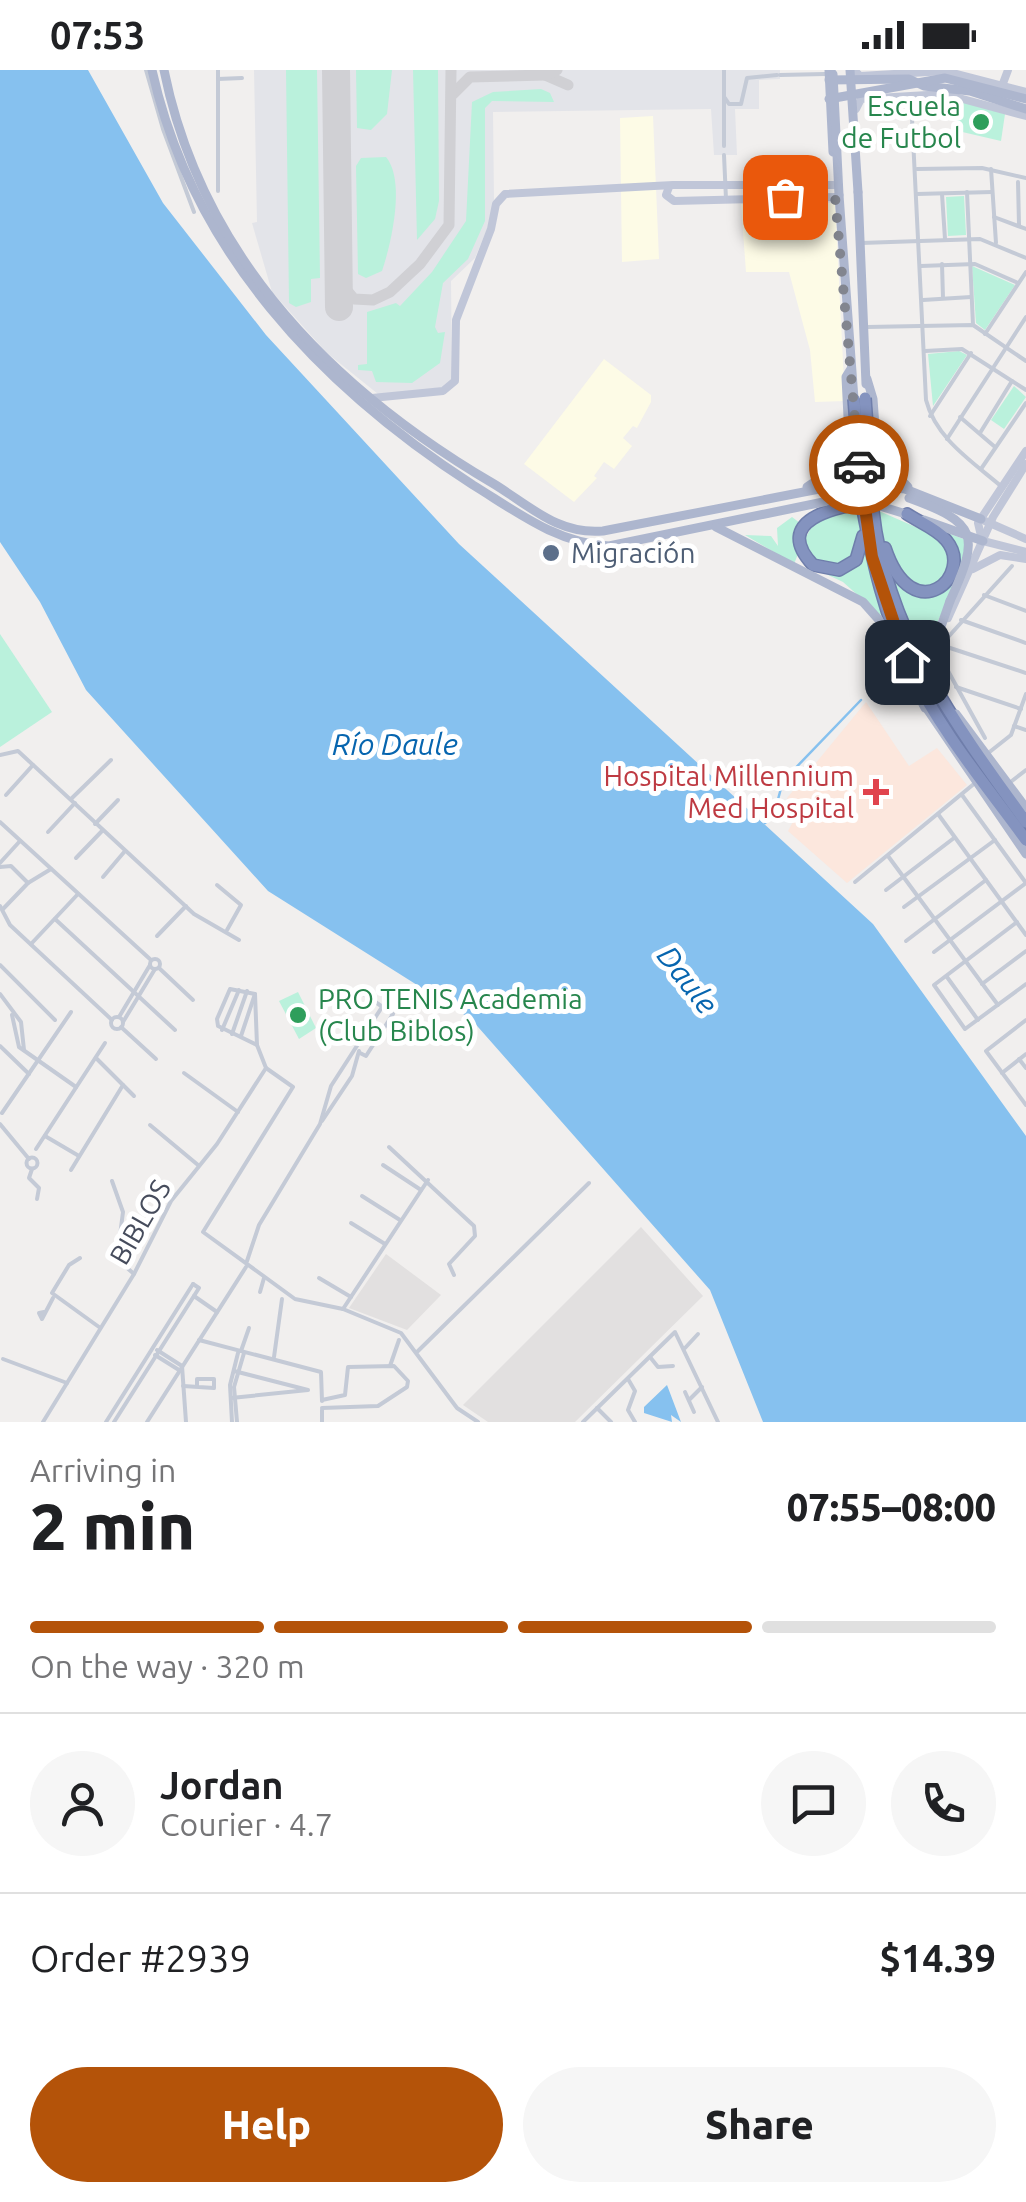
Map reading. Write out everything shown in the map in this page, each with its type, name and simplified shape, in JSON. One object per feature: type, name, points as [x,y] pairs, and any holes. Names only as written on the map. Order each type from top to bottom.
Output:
[{"type":"highway","points":[[860,398],[868,508],[907,662],[945,726],[1026,840]]},
{"type":"highway","points":[[868,508],[862,550],[848,566],[827,570],[814,565],[804,552],[802,531],[810,518],[825,510],[868,508]]},
{"type":"highway","points":[[884,572],[917,591],[937,588],[953,572],[954,556],[948,542],[907,514]]},
{"type":"highway","points":[[884,572],[906,636],[940,696],[1026,822]]},
{"type":"main road","points":[[150,70],[183,170],[240,270],[310,354],[418,448],[534,524],[575,542],[625,544],[820,502],[907,514],[1024,554]]},
{"type":"main road","points":[[164,70],[189,158],[235,251],[290,324],[368,396],[429,444],[547,520],[574,530],[603,532],[800,492],[873,484],[924,496],[1026,539]]},
{"type":"main road","points":[[996,90],[1004,70]]},
{"type":"main road","points":[[858,196],[855,72],[959,72],[996,90],[1026,112]]},
{"type":"main road","points":[[830,74],[918,83]]},
{"type":"main road","points":[[830,74],[851,369],[860,398]]},
{"type":"main road","points":[[830,74],[836,192]]},
{"type":"main road","points":[[830,100],[945,78],[1026,95]]},
{"type":"main road","points":[[851,369],[846,377],[848,439],[854,465],[868,468],[876,459],[876,434],[866,378],[856,118],[859,100],[956,95],[1026,112]]},
{"type":"main road","points":[[831,120],[846,113],[856,118]]},
{"type":"main road","points":[[368,396],[440,392],[455,381],[456,320],[492,229],[496,204],[503,196],[673,186],[808,186],[836,192]]},
{"type":"main road","points":[[673,186],[681,192],[676,200],[808,197],[836,192]]},
{"type":"main road","points":[[808,186],[808,197]]},
{"type":"main road","points":[[860,398],[866,378]]},
{"type":"main road","points":[[876,434],[897,477],[924,496]]},
{"type":"main road","points":[[800,492],[836,468],[848,439]]},
{"type":"main road","points":[[985,521],[1026,451]]},
{"type":"main road","points":[[983,541],[977,531],[1026,464]]},
{"type":"main road","points":[[873,484],[954,516],[969,534],[970,556],[930,655],[930,668],[940,696],[1026,808]]},
{"type":"main road","points":[[708,526],[734,533],[868,606],[925,708],[1026,854]]},
{"type":"main road","points":[[930,655],[983,541]]},
{"type":"main road","points":[[967,577],[991,558],[1024,554]]},
{"type":"main road","points":[[907,662],[925,708]]},
{"type":"street","points":[[150,70],[162,129],[194,212]]},
{"type":"street","points":[[218,70],[218,191]]},
{"type":"street","points":[[724,70],[724,146]]},
{"type":"street","points":[[725,98],[729,104],[741,104],[744,84],[750,76],[830,74]]},
{"type":"street","points":[[218,79],[242,78]]},
{"type":"street","points":[[911,95],[930,416],[946,439],[1002,487]]},
{"type":"street","points":[[724,155],[726,199]]},
{"type":"street","points":[[916,169],[991,169],[1026,178]]},
{"type":"street","points":[[991,169],[996,243]]},
{"type":"street","points":[[1018,182],[1020,225]]},
{"type":"street","points":[[942,192],[944,240]]},
{"type":"street","points":[[966,192],[972,325]]},
{"type":"street","points":[[917,194],[992,192]]},
{"type":"street","points":[[1019,202],[1026,205]]},
{"type":"street","points":[[994,217],[1026,228]]},
{"type":"street","points":[[860,243],[969,239],[996,243],[1026,258]]},
{"type":"street","points":[[942,264],[943,298]]},
{"type":"street","points":[[921,266],[970,264],[998,271],[1018,284]]},
{"type":"street","points":[[986,334],[1026,272]]},
{"type":"street","points":[[922,300],[971,297]]},
{"type":"street","points":[[946,439],[1026,317]]},
{"type":"street","points":[[866,327],[972,325],[1026,360]]},
{"type":"street","points":[[925,351],[962,349],[1026,390]]},
{"type":"street","points":[[930,416],[971,353]]},
{"type":"street","points":[[980,433],[1012,381]]},
{"type":"street","points":[[981,470],[1026,404]]},
{"type":"street","points":[[960,418],[996,448]]},
{"type":"street","points":[[985,738],[942,660],[941,646],[1012,566]]},
{"type":"street","points":[[984,595],[1026,611]]},
{"type":"street","points":[[961,620],[1026,643]]},
{"type":"street","points":[[941,646],[1026,673]]},
{"type":"street","points":[[956,686],[1021,709]]},
{"type":"street","points":[[986,754],[1011,735],[1026,694]]},
{"type":"street","points":[[1014,726],[1026,730]]},
{"type":"street","points":[[0,754],[16,751],[186,906],[239,940]]},
{"type":"street","points":[[48,832],[111,760]]},
{"type":"street","points":[[6,795],[33,765]]},
{"type":"street","points":[[1008,784],[1026,770]]},
{"type":"street","points":[[855,882],[975,784]]},
{"type":"street","points":[[934,952],[1026,883],[962,795]]},
{"type":"street","points":[[95,824],[118,800]]},
{"type":"street","points":[[938,814],[1026,935]]},
{"type":"street","points":[[0,822],[193,1000]]},
{"type":"street","points":[[76,858],[102,832]]},
{"type":"street","points":[[886,890],[955,837]]},
{"type":"street","points":[[0,865],[20,840]]},
{"type":"street","points":[[904,907],[995,840]]},
{"type":"street","points":[[103,878],[125,851]]},
{"type":"street","points":[[888,856],[998,1005]]},
{"type":"street","points":[[0,865],[11,866],[28,882]]},
{"type":"street","points":[[51,869],[28,882],[2,908],[10,926],[112,1020],[121,1022],[156,1060]]},
{"type":"street","points":[[906,940],[986,880]]},
{"type":"street","points":[[217,885],[241,905],[226,932]]},
{"type":"street","points":[[32,944],[78,894]]},
{"type":"street","points":[[158,936],[186,906]]},
{"type":"street","points":[[55,919],[175,1030]]},
{"type":"street","points":[[1017,922],[934,985],[965,1029],[1026,984]]},
{"type":"street","points":[[982,984],[1026,950]]},
{"type":"street","points":[[0,965],[55,1020]]},
{"type":"street","points":[[112,1020],[113,1028],[121,1022],[154,965]]},
{"type":"street","points":[[947,977],[978,1020]]},
{"type":"street","points":[[222,1030],[239,990]]},
{"type":"street","points":[[232,1034],[248,990]]},
{"type":"street","points":[[255,994],[248,990],[229,991],[216,1019],[222,1030],[257,1045]]},
{"type":"street","points":[[0,994],[20,1022],[24,1050]]},
{"type":"street","points":[[242,1036],[255,994]]},
{"type":"street","points":[[255,994],[257,1045],[266,1068],[293,1087],[203,1232],[295,1298],[343,1309],[402,1332],[458,1408],[478,1422]]},
{"type":"street","points":[[358,1050],[366,1056],[392,1014],[365,995]]},
{"type":"street","points":[[320,1124],[331,1086],[358,1050],[382,1007]]},
{"type":"street","points":[[2,1113],[71,1012]]},
{"type":"street","points":[[12,1015],[16,1042],[76,1088]]},
{"type":"street","points":[[1026,1020],[986,1050],[1026,1106]]},
{"type":"street","points":[[36,1150],[106,1043]]},
{"type":"street","points":[[0,1046],[29,1075]]},
{"type":"street","points":[[147,1422],[247,1264],[260,1225],[352,1076],[358,1050]]},
{"type":"street","points":[[1002,1073],[1026,1054]]},
{"type":"street","points":[[96,1058],[134,1096]]},
{"type":"street","points":[[1019,1059],[1026,1068]]},
{"type":"street","name":"BIBLOS","points":[[43,1422],[134,1274],[154,1228],[266,1068]]},
{"type":"street","points":[[184,1072],[238,1112]]},
{"type":"street","points":[[71,1170],[123,1085]]},
{"type":"street","points":[[0,1124],[29,1159],[37,1162],[28,1178],[39,1188],[37,1199]]},
{"type":"street","points":[[150,1125],[198,1166]]},
{"type":"street","points":[[45,1136],[79,1156]]},
{"type":"street","points":[[389,1147],[428,1180],[475,1231],[450,1262],[454,1275]]},
{"type":"street","points":[[383,1165],[422,1190]]},
{"type":"street","points":[[343,1309],[428,1180]]},
{"type":"street","points":[[112,1181],[123,1212],[117,1258],[134,1274]]},
{"type":"street","points":[[417,1353],[589,1183]]},
{"type":"street","points":[[362,1196],[401,1220]]},
{"type":"street","points":[[351,1223],[385,1245]]},
{"type":"street","points":[[44,1312],[53,1297],[52,1290],[69,1265],[80,1258]]},
{"type":"street","points":[[260,1292],[264,1278]]},
{"type":"street","points":[[319,1278],[351,1296]]},
{"type":"street","points":[[106,1422],[140,1376],[193,1284],[199,1288],[183,1307]]},
{"type":"street","points":[[194,1296],[217,1312]]},
{"type":"street","points":[[53,1297],[100,1328]]},
{"type":"street","points":[[274,1358],[282,1299]]},
{"type":"street","points":[[235,1422],[237,1371],[248,1328]]},
{"type":"street","points":[[583,1422],[674,1332],[718,1422]]},
{"type":"street","points":[[664,1344],[683,1346],[698,1334]]},
{"type":"street","points":[[199,1340],[321,1372],[322,1422]]},
{"type":"street","points":[[390,1366],[400,1340]]},
{"type":"street","points":[[155,1352],[180,1368],[186,1422]]},
{"type":"street","points":[[650,1357],[658,1367],[673,1366]]},
{"type":"street","points":[[3,1359],[67,1383]]},
{"type":"street","points":[[322,1400],[345,1395],[348,1367],[390,1366],[402,1370],[408,1381],[378,1406],[322,1408]]},
{"type":"street","points":[[234,1398],[308,1390],[237,1371]]},
{"type":"street","points":[[628,1378],[635,1390],[627,1407],[635,1422]]},
{"type":"street","points":[[183,1386],[197,1386]]},
{"type":"street","points":[[689,1400],[702,1387]]},
{"type":"street","points":[[685,1392],[694,1412]]},
{"type":"street","points":[[598,1408],[611,1422]]},
{"type":"street","points":[[114,1422],[116,1413]]},
{"type":"shaded area","points":[[254,70],[780,70],[780,79],[759,80],[759,109],[735,109],[737,155],[714,155],[711,109],[493,112],[494,200],[490,222],[475,258],[451,281],[452,380],[441,388],[378,394],[327,353],[272,292],[252,223],[257,222]]},
{"type":"shaded area","points":[[653,116],[659,259],[622,262],[620,118]]},
{"type":"shaded area","points":[[835,203],[845,401],[815,402],[810,350],[789,272],[746,272],[741,204]]},
{"type":"shaded area","points":[[604,359],[651,395],[651,402],[637,428],[633,426],[623,438],[632,446],[614,469],[604,462],[594,476],[597,478],[574,502],[524,464]]},
{"type":"shaded area","name":"Hospital Millennium Med Hospital","points":[[866,702],[909,766],[937,748],[967,785],[847,883],[788,831],[795,818],[787,798]]},
{"type":"shaded area","points":[[641,1227],[703,1296],[575,1422],[488,1422],[463,1405]]},
{"type":"shaded area","points":[[386,1254],[441,1295],[407,1330],[349,1308]]},
{"type":"green space","points":[[286,70],[317,70],[320,278],[311,279],[311,302],[296,307],[289,303]]},
{"type":"green space","points":[[356,70],[392,70],[387,114],[371,130],[357,128]]},
{"type":"green space","points":[[413,70],[438,70],[439,201],[435,219],[417,240]]},
{"type":"green space","points":[[541,89],[550,93],[554,102],[492,101],[485,108],[485,221],[468,259],[443,283],[435,327],[438,333],[445,332],[440,363],[412,383],[376,382],[372,371],[358,370],[358,365],[367,364],[367,312],[396,303],[400,306],[432,272],[466,221],[472,102],[493,92]]},
{"type":"green space","name":"Escuela de Futbol","points":[[957,100],[1005,114],[1001,141],[958,131]]},
{"type":"green space","points":[[386,157],[395,181],[392,229],[382,271],[366,278],[358,274],[356,166],[361,158]]},
{"type":"green space","points":[[964,196],[966,235],[948,236],[946,197]]},
{"type":"green space","points":[[972,266],[1015,285],[985,330],[976,323]]},
{"type":"green space","points":[[959,351],[967,355],[933,406],[928,354]]},
{"type":"green space","points":[[1014,386],[1026,397],[1004,429],[991,420]]},
{"type":"green space","points":[[853,508],[879,511],[934,535],[942,531],[969,541],[966,562],[924,650],[908,628],[879,614],[843,582],[826,574],[843,573],[823,565],[810,552],[805,539],[816,519]]},
{"type":"green space","points":[[792,517],[800,523],[795,530],[798,554],[794,564],[745,535],[771,536],[778,546],[777,528]]},
{"type":"green space","points":[[0,634],[52,712],[0,747]]},
{"type":"green space","name":"PRO TENIS Academia (Club Biblos)","points":[[298,992],[316,1028],[299,1039],[279,1001]]},
{"type":"water","name":"Río Daule","points":[[0,70],[88,70],[163,203],[266,335],[459,544],[873,924],[1026,1136],[1026,1422],[763,1422],[710,1290],[471,1019],[268,891],[86,690],[40,602],[0,542]]},
{"type":"water","points":[[667,1385],[681,1422],[671,1415],[672,1422],[644,1413],[644,1407]]},
{"type":"waterway","points":[[765,823],[774,814],[783,781],[861,700]]},
{"type":"taxiway","points":[[339,281],[354,299],[373,300],[390,292],[420,264],[449,225],[451,70]]},
{"type":"taxiway","points":[[453,94],[470,77],[545,75],[557,70]]},
{"type":"taxiway","points":[[545,75],[568,85]]},
{"type":"runway","points":[[336,70],[339,307]]},
{"type":"way so far","points":[[785,197],[835,196],[859,465]]},
{"type":"place","name":"Escuela de Futbol","points":[[981,122]]},
{"type":"place","name":"Migración","points":[[551,553]]},
{"type":"place","name":"Hospital Millennium Med Hospital","points":[[876,792]]},
{"type":"place","name":"PRO TENIS Academia (Club Biblos)","points":[[298,1015]]},
{"type":"route","points":[[859,465],[872,557],[907,662]]},
{"type":"water label","name":"Daule","points":[[687,980]]}]
